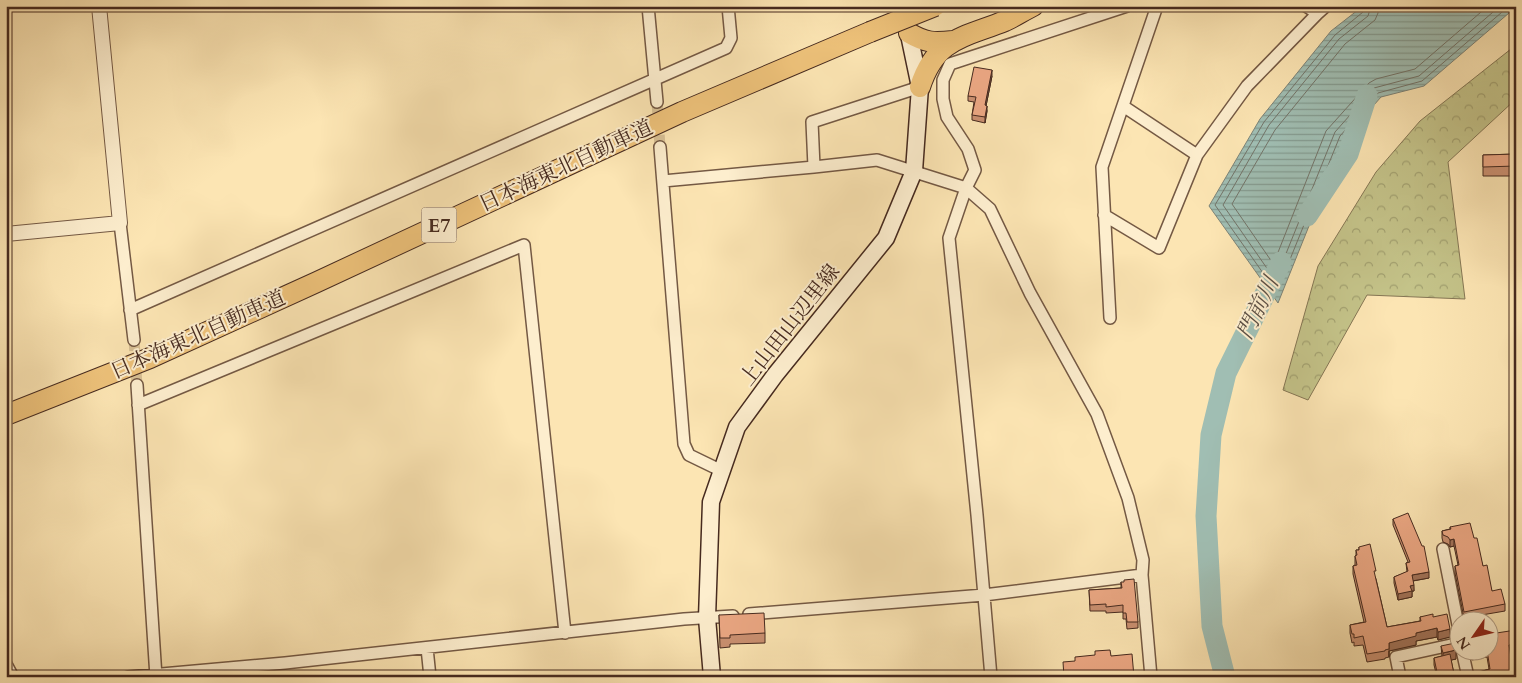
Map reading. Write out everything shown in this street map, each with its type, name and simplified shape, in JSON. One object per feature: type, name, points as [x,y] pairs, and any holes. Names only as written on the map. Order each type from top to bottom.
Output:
[{"type":"highway","name":"日本海東北自動車道","points":[[6,416],[150,358],[682,112],[936,6]]},
{"type":"highway","points":[[910,33],[920,40],[935,43],[953,41],[1006,20],[1033,6]]},
{"type":"highway","points":[[920,87],[930,63],[940,51],[953,41]]},
{"type":"main road","name":"上山田山辺里線","points":[[712,677],[707,618],[711,502],[736,427],[775,375],[886,238],[914,171],[920,87],[903,6]]},
{"type":"street","points":[[99,6],[120,223],[134,340]]},
{"type":"street","points":[[648,6],[657,102]]},
{"type":"street","points":[[130,310],[726,48],[731,38],[728,6]]},
{"type":"street","points":[[991,677],[949,238],[966,188],[975,170],[968,149],[947,117],[943,100],[943,80],[950,64],[1127,6]]},
{"type":"street","points":[[1110,318],[1102,167],[1157,6]]},
{"type":"street","points":[[1306,6],[1322,10]]},
{"type":"street","points":[[1104,215],[1159,248],[1197,155],[1247,86],[1322,10]]},
{"type":"street","points":[[814,167],[812,122],[920,87]]},
{"type":"street","points":[[1123,106],[1197,155]]},
{"type":"street","points":[[660,147],[684,444],[688,456],[722,470]]},
{"type":"street","points":[[663,181],[878,160],[966,188],[990,209],[1030,293],[1097,414],[1128,498],[1143,560],[1142,575],[1151,677]]},
{"type":"street","points":[[6,234],[120,223]]},
{"type":"street","points":[[138,405],[524,245],[564,633]]},
{"type":"street","points":[[137,385],[156,675]]},
{"type":"street","points":[[1443,549],[1455,610]]},
{"type":"street","points":[[128,677],[285,663],[707,618],[984,596],[1142,575]]},
{"type":"street","points":[[1400,677],[1396,657],[1450,645]]},
{"type":"street","points":[[427,648],[430,677]]},
{"type":"street","points":[[1464,660],[1468,677]]},
{"type":"street","points":[[6,664],[13,677]]},
{"type":"green space","points":[[1516,45],[1516,99],[1448,162],[1465,299],[1367,295],[1308,400],[1283,390],[1318,266],[1376,172],[1420,121]]},
{"type":"water","points":[[1363,6],[1516,7],[1424,86],[1381,97],[1344,139],[1278,303],[1209,206],[1260,119],[1331,31]]},
{"type":"building","points":[[974,67],[992,70],[985,105],[987,106],[985,117],[972,115],[976,97],[968,96]]},
{"type":"building","points":[[1516,154],[1516,166],[1483,167],[1483,155]]},
{"type":"building","points":[[1408,513],[1422,546],[1424,546],[1429,572],[1412,575],[1414,585],[1410,586],[1412,591],[1398,594],[1394,577],[1408,571],[1406,563],[1410,562],[1393,519]]},
{"type":"building","points":[[1470,523],[1474,538],[1477,538],[1483,566],[1487,565],[1492,591],[1501,589],[1505,604],[1474,610],[1464,610],[1455,566],[1459,565],[1454,539],[1450,540],[1443,535],[1442,531],[1451,529],[1450,527]]},
{"type":"building","points":[[1370,544],[1387,627],[1421,621],[1420,617],[1433,614],[1433,617],[1447,614],[1450,629],[1438,632],[1437,628],[1416,633],[1416,636],[1389,643],[1389,649],[1385,651],[1367,654],[1363,636],[1354,638],[1350,625],[1366,622],[1353,566],[1357,565],[1355,556],[1357,555],[1356,550],[1359,550],[1359,547]]},
{"type":"building","points":[[1134,579],[1138,622],[1127,622],[1126,613],[1123,613],[1123,605],[1106,607],[1106,604],[1090,605],[1089,590],[1122,588],[1121,582]]},
{"type":"building","points":[[764,613],[765,633],[730,635],[730,638],[720,638],[719,615]]},
{"type":"building","points":[[1516,630],[1516,644],[1509,645],[1514,677],[1473,677],[1474,673],[1490,669],[1489,660],[1500,660],[1500,632]]},
{"type":"building","points":[[1450,644],[1450,651],[1443,653],[1441,646]]},
{"type":"building","points":[[1110,650],[1111,656],[1132,654],[1134,677],[1064,677],[1063,662],[1075,661],[1075,657],[1095,655],[1095,651]]},
{"type":"building","points":[[1450,654],[1454,674],[1458,674],[1458,677],[1438,677],[1434,658]]},
{"type":"waterway","name":"門前川","points":[[1307,216],[1348,154],[1367,95]]},
{"type":"waterway","name":"門前川","points":[[1225,677],[1212,626],[1206,516],[1211,435],[1226,373],[1281,262]]},
{"type":"tunnel","points":[[657,102],[660,147]]},
{"type":"tunnel","points":[[134,340],[137,385]]}]
